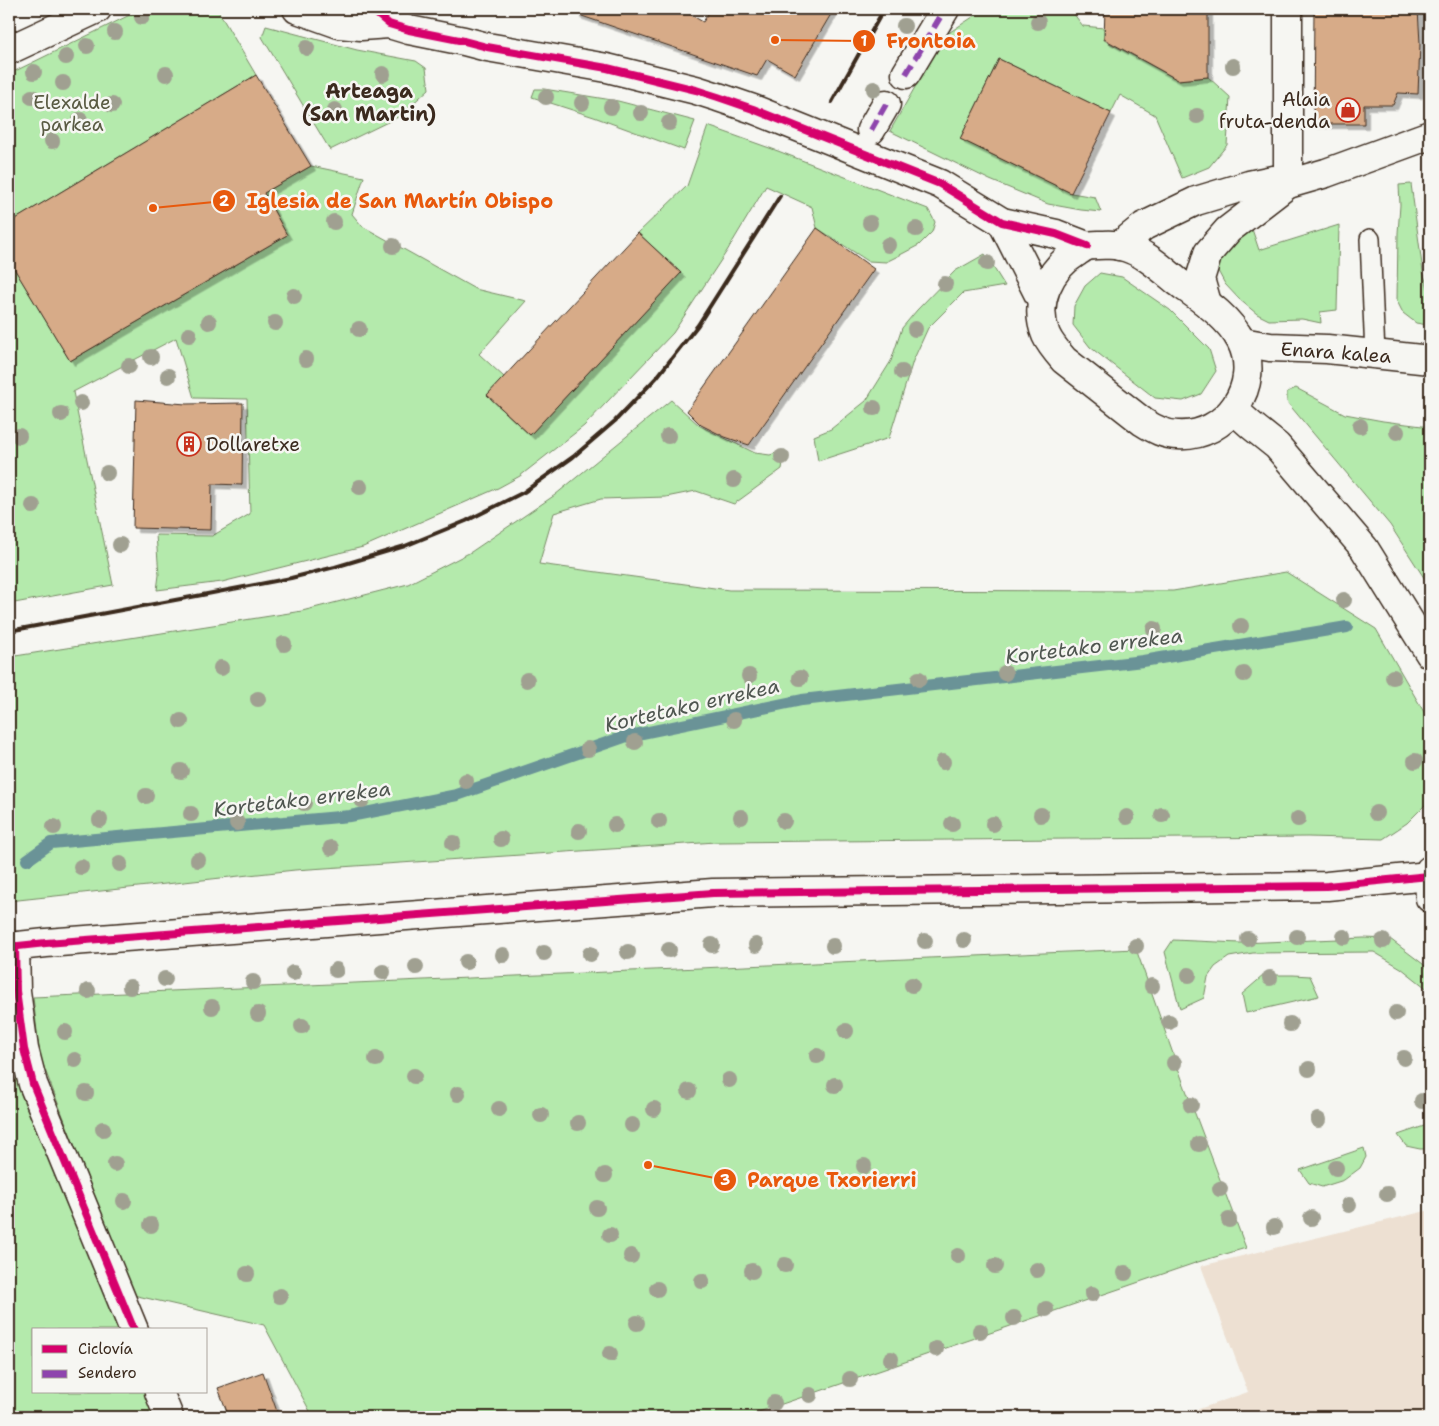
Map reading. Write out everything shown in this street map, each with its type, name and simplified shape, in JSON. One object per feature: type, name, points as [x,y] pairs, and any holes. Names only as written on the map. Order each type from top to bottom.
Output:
[{"type":"street","points":[[9,50],[97,9]]},
{"type":"street","points":[[297,9],[339,24],[360,26],[380,16],[409,30],[487,47],[607,68],[696,90],[753,109],[940,184],[1002,222],[1056,234],[1087,246],[1119,246],[1133,250],[1207,303],[1233,328],[1242,342],[1247,357],[1248,372],[1244,392],[1234,410],[1223,422],[1209,430],[1192,434],[1164,433],[1143,422],[1064,360],[1054,349],[1046,334],[1042,318],[1042,301],[1047,284],[1056,269],[1067,258],[1087,246]]},
{"type":"street","points":[[906,74],[946,9]]},
{"type":"street","points":[[1288,9],[1288,184]]},
{"type":"street","points":[[871,130],[886,104]]},
{"type":"street","points":[[1207,303],[1200,280],[1208,253],[1228,230],[1288,184],[1326,173],[1430,135]]},
{"type":"street","points":[[1119,246],[1144,226],[1196,201],[1273,180],[1288,184]]},
{"type":"street","points":[[1002,222],[1042,301]]},
{"type":"street","name":"Enara kalea","points":[[1242,342],[1270,347],[1327,349],[1430,360]]},
{"type":"street","points":[[1234,410],[1277,446],[1364,548],[1430,654]]},
{"type":"street","points":[[133,1328],[33,1084],[24,1049],[12,947],[46,942],[713,893],[1327,886],[1430,881]]},
{"type":"street","points":[[160,1394],[170,1417]]},
{"type":"lane","points":[[1370,239],[1375,354]]},
{"type":"shaded area","points":[[1430,1210],[1430,1417],[1176,1417],[1248,1392],[1201,1266]]},
{"type":"green space","name":"Elexalde parkea","points":[[142,9],[217,9],[256,75],[9,223],[9,74]]},
{"type":"green space","points":[[985,9],[1070,9],[1083,26],[1104,28],[1104,40],[1178,80],[1208,77],[1230,97],[1227,145],[1209,167],[1182,178],[1155,115],[1120,95],[1111,113],[999,59],[960,139],[1071,193],[1095,197],[1101,212],[1048,204],[990,180],[890,131],[931,59],[950,32]]},
{"type":"green space","points":[[266,26],[357,50],[416,61],[426,68],[429,89],[398,117],[330,150],[262,37]]},
{"type":"green space","points":[[535,89],[618,101],[695,121],[684,150],[594,117],[532,97]]},
{"type":"green space","points":[[708,126],[928,209],[935,222],[932,232],[919,245],[886,262],[868,261],[817,228],[812,207],[766,186],[727,251],[673,333],[584,426],[520,476],[498,488],[363,547],[222,582],[157,590],[159,575],[156,535],[212,536],[250,514],[247,399],[194,398],[176,338],[73,392],[113,585],[9,604],[9,260],[70,361],[287,235],[264,193],[311,166],[364,177],[352,214],[362,226],[475,289],[526,301],[479,354],[504,377],[487,395],[530,435],[681,273],[638,233],[687,186]]},
{"type":"green space","points":[[1411,184],[1423,272],[1430,294],[1430,323],[1428,325],[1416,323],[1403,313],[1397,301],[1399,185]]},
{"type":"green space","points":[[1339,225],[1337,310],[1320,312],[1321,323],[1302,319],[1269,320],[1257,314],[1225,284],[1218,271],[1222,249],[1236,236],[1252,229],[1259,250]]},
{"type":"green space","points":[[985,254],[1005,286],[963,293],[928,328],[913,361],[889,438],[818,461],[814,436],[831,429],[866,401],[891,361],[902,328],[955,271]]},
{"type":"green space","points":[[1100,273],[1122,277],[1170,310],[1209,349],[1216,371],[1201,394],[1183,401],[1155,398],[1090,347],[1073,325],[1074,306],[1085,286]]},
{"type":"green space","points":[[1296,388],[1345,414],[1430,427],[1430,587],[1390,525],[1287,402],[1287,392]]},
{"type":"green space","points":[[671,400],[700,426],[755,453],[770,455],[785,450],[782,469],[734,504],[696,491],[666,497],[601,499],[554,513],[539,564],[729,590],[1173,591],[1286,572],[1376,629],[1428,719],[1430,779],[1426,804],[1407,823],[1383,839],[1308,837],[716,842],[295,870],[9,901],[9,657],[302,611],[408,584],[471,552],[555,495]]},
{"type":"green space","points":[[1364,938],[1390,939],[1423,964],[1430,972],[1430,991],[1401,968],[1374,952],[1253,953],[1229,957],[1215,967],[1208,977],[1204,998],[1180,1009],[1165,952],[1173,940],[1240,943]]},
{"type":"green space","points":[[1136,949],[1183,1082],[1246,1248],[1198,1262],[744,1417],[313,1417],[264,1325],[133,1295],[40,1057],[33,997]]},
{"type":"green space","points":[[1264,975],[1310,976],[1319,996],[1246,1013],[1242,994]]},
{"type":"green space","points":[[9,1013],[119,1328],[32,1328],[32,1394],[146,1394],[155,1417],[9,1417]]},
{"type":"green space","points":[[1430,1124],[1430,1149],[1406,1146],[1398,1135]]},
{"type":"green space","points":[[1364,1148],[1366,1157],[1360,1168],[1344,1180],[1322,1187],[1309,1183],[1300,1170]]},
{"type":"building","points":[[577,9],[681,9],[703,22],[711,9],[834,9],[795,75],[767,59],[757,76],[576,14]]},
{"type":"building","points":[[1105,9],[1208,9],[1208,77],[1178,80],[1104,39]]},
{"type":"building","points":[[1314,9],[1418,9],[1420,43],[1418,94],[1398,93],[1393,105],[1364,105],[1364,124],[1313,124]]},
{"type":"building","points":[[999,59],[1111,113],[1071,193],[960,139]]},
{"type":"building","points":[[256,75],[311,166],[264,193],[287,235],[70,361],[9,260],[9,223]]},
{"type":"building","points":[[817,228],[874,269],[749,445],[725,437],[701,425],[687,411]]},
{"type":"building","points":[[638,233],[681,273],[530,435],[487,395]]},
{"type":"building","name":"Dollaretxe","points":[[136,400],[186,404],[243,403],[242,485],[212,484],[211,530],[133,528]]},
{"type":"building","points":[[263,1372],[279,1417],[229,1417],[218,1388]]},
{"type":"waterway","name":"Kortetako errekea","points":[[27,860],[51,843],[350,816],[457,795],[624,737],[802,700],[1143,661],[1347,627]]},
{"type":"railway","points":[[832,102],[884,9]]},
{"type":"railway","points":[[9,631],[291,578],[335,567],[405,546],[466,521],[524,492],[573,457],[615,421],[657,377],[698,325],[780,196]]},
{"type":"marked path","points":[[906,74],[945,9]]},
{"type":"marked path","points":[[871,130],[886,104]]},
{"type":"cycle path","points":[[371,9],[389,24],[409,30],[487,47],[607,68],[718,97],[753,109],[940,184],[1002,222],[1056,234],[1087,246]]},
{"type":"cycle path","points":[[9,947],[713,893],[1327,886],[1429,876]]},
{"type":"cycle path","points":[[15,946],[16,991],[24,1049],[33,1084],[133,1328]]},
{"type":"place","name":"Frontoia","points":[[775,40]]},
{"type":"place","name":"Alaia fruta-denda","points":[[1348,110]]},
{"type":"place","name":"Iglesia de San Martín Obispo","points":[[153,208]]},
{"type":"place","name":"Dollaretxe","points":[[189,444]]},
{"type":"place","name":"Parque Txorierri","points":[[648,1165]]},
{"type":"district","name":"Arteaga (San Martin)","points":[[369,102]]}]
